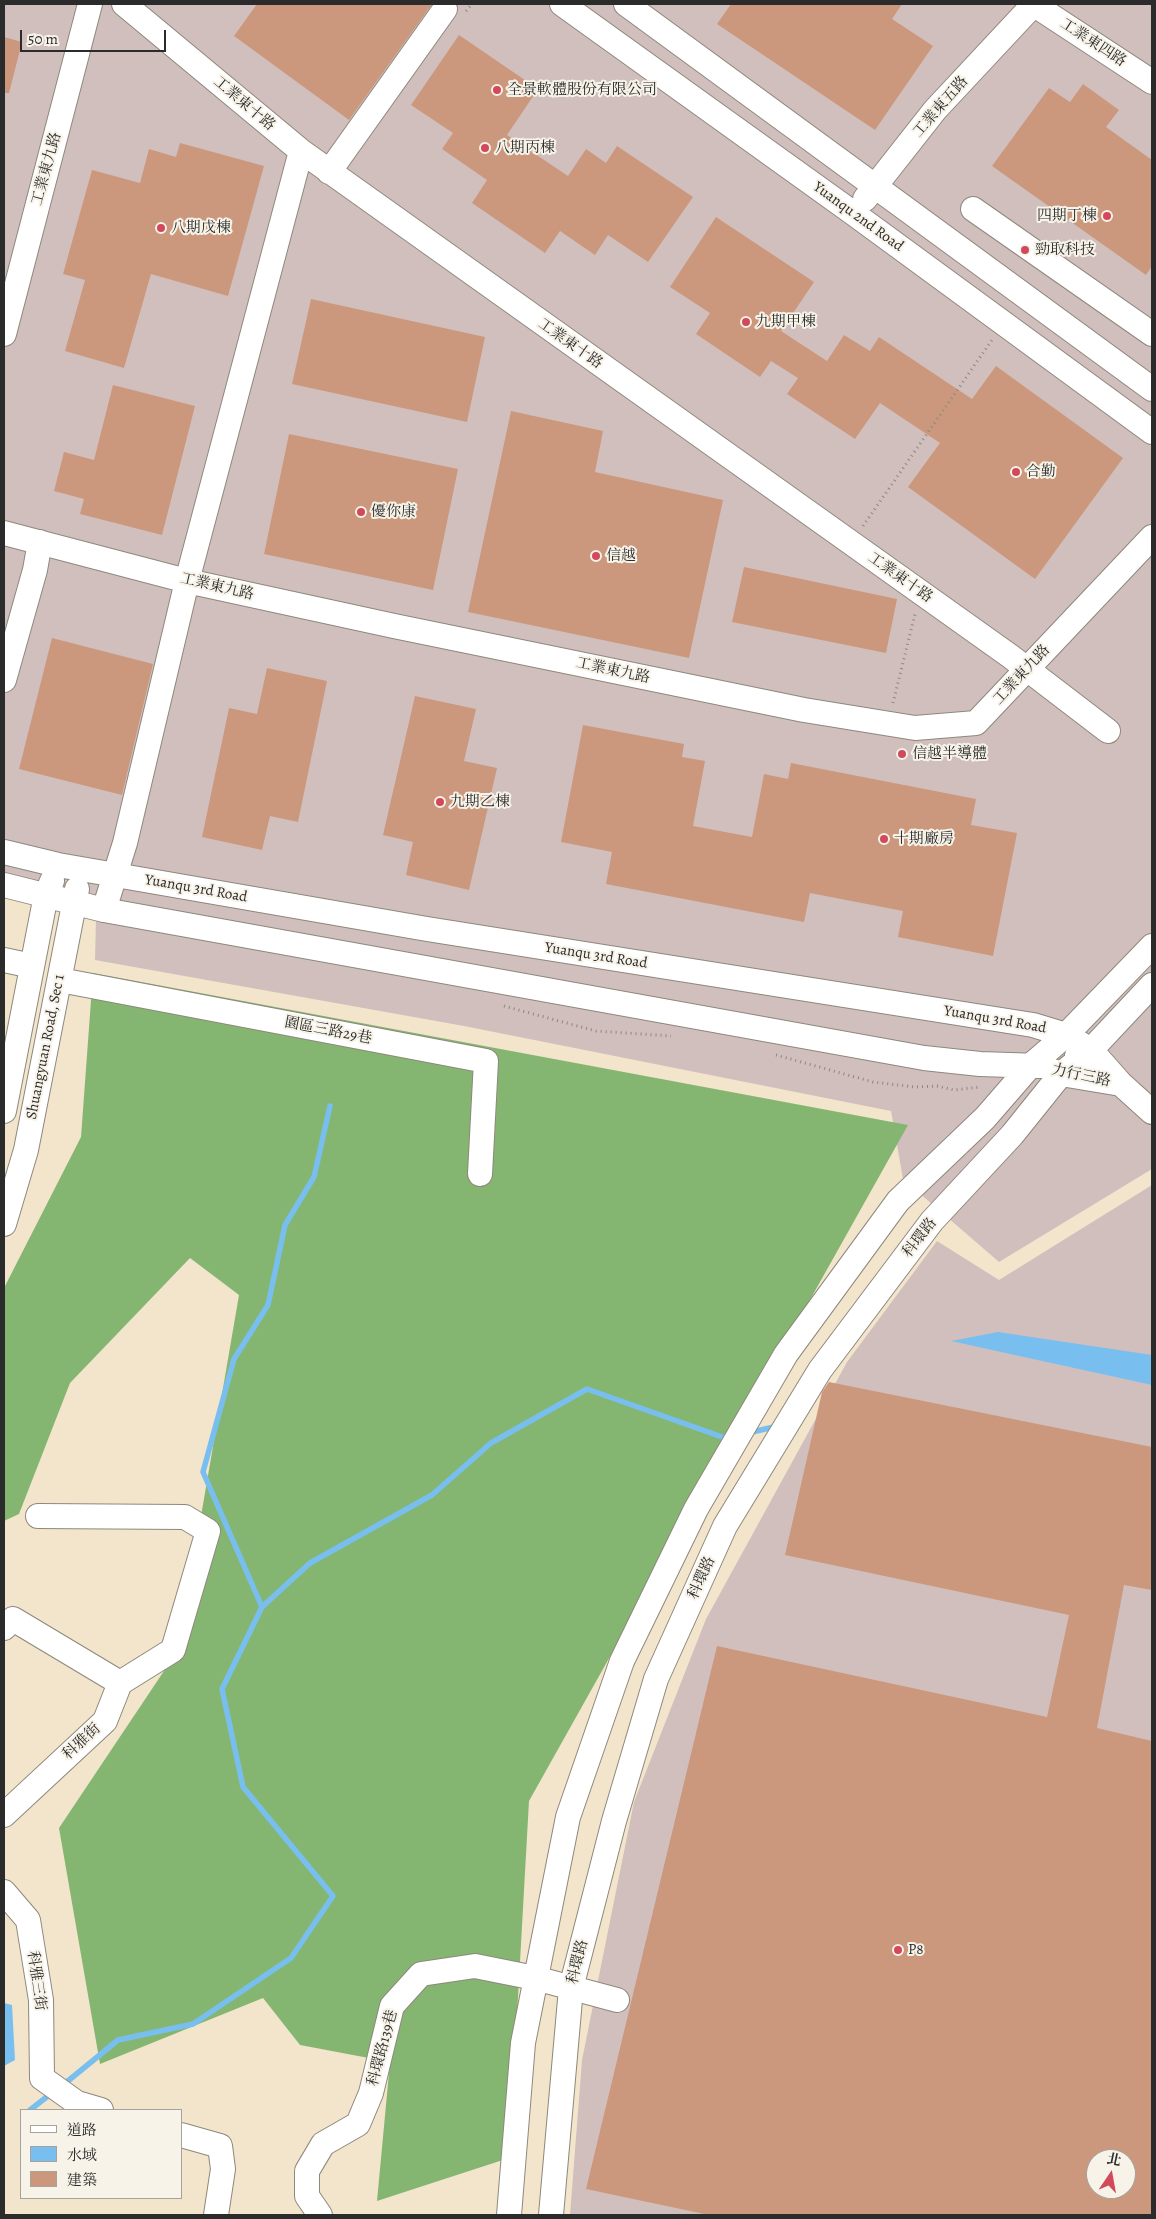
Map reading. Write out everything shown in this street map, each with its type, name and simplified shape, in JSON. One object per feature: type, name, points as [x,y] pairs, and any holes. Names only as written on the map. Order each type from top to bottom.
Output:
[{"type":"street","name":"工業東九路","points":[[4,334],[90,4]]},
{"type":"street","name":"工業東十路","points":[[124,4],[300,151],[1028,669],[1108,731]]},
{"type":"street","name":"Yuanqu 2nd Road","points":[[562,4],[853,212],[1152,432]]},
{"type":"street","points":[[626,4],[1152,389]]},
{"type":"street","name":"工業東五路","points":[[853,212],[876,187],[935,110],[1033,4]]},
{"type":"street","name":"工業東四路","points":[[1033,4],[1152,82]]},
{"type":"street","points":[[329,172],[445,9]]},
{"type":"street","points":[[104,910],[116,875],[187,581],[300,151]]},
{"type":"street","points":[[973,209],[1152,334]]},
{"type":"street","name":"工業東九路","points":[[4,533],[187,581],[394,626],[804,710],[915,728],[976,724],[1152,537]]},
{"type":"street","points":[[4,680],[35,570],[40,542]]},
{"type":"street","name":"Yuanqu 3rd Road","points":[[4,852],[58,865],[436,931],[1033,1025],[1066,1035],[1152,946]]},
{"type":"street","name":"Shuangyuan Road, Sec 1","points":[[5,1096],[46,895],[58,865]]},
{"type":"street","name":"Shuangyuan Road, Sec 1","points":[[4,1224],[26,1150],[81,869]]},
{"type":"street","points":[[4,884],[104,910],[924,1058],[1045,1069]]},
{"type":"street","points":[[4,960],[32,966]]},
{"type":"street","name":"園區三路29巷","points":[[60,980],[486,1062],[480,1174]]},
{"type":"street","points":[[1091,1050],[1152,984]]},
{"type":"street","name":"力行三路","points":[[1066,1035],[1091,1050],[1121,1084],[1152,1112]]},
{"type":"street","name":"科環路","points":[[551,2215],[571,1988],[614,1821],[656,1679],[725,1526],[820,1370],[932,1220],[1012,1134],[1045,1069],[1066,1035]]},
{"type":"street","name":"科環路","points":[[509,2215],[523,2043],[568,1817],[622,1661],[696,1509],[786,1354],[898,1201],[991,1111],[1045,1069],[1091,1050]]},
{"type":"street","name":"科環路","points":[[980,1064],[992,1068],[998,1077],[998,1102],[991,1111]]},
{"type":"street","name":"力行三路","points":[[1045,1069],[1121,1084]]},
{"type":"street","points":[[5,1096],[37,1096]]},
{"type":"street","points":[[8,1624],[120,1683],[172,1650],[208,1530],[185,1517],[38,1516]]},
{"type":"street","name":"科雅街","points":[[4,1815],[105,1721],[120,1683]]},
{"type":"street","name":"科雅三街","points":[[4,1892],[28,1920],[41,2000],[42,2078],[78,2103],[98,2109]]},
{"type":"street","name":"科環路139巷","points":[[320,2215],[307,2196],[307,2171],[323,2144],[358,2124],[371,2093],[392,2006],[422,1974],[475,1966],[535,1978],[617,2000]]},
{"type":"street","points":[[182,2135],[220,2146],[223,2169],[216,2215]]},
{"type":"path","points":[[851,543],[1004,323]]},
{"type":"path","points":[[888,723],[920,592]]},
{"type":"path","points":[[497,1004],[596,1031],[679,1037]]},
{"type":"path","points":[[772,1054],[873,1082],[915,1087],[937,1086],[954,1090],[981,1087]]},
{"type":"shaded area","points":[[4,4],[1152,4],[1152,1169],[999,1262],[903,1179],[891,1111],[464,1026],[95,960],[96,919],[4,896]]},
{"type":"shaded area","points":[[1152,1185],[1152,2215],[570,2215],[582,2060],[634,1802],[706,1619],[847,1362],[937,1241],[999,1280]]},
{"type":"green space","points":[[93,973],[908,1125],[529,1801],[509,2158],[377,2201],[390,2062],[300,2045],[263,1998],[100,2064],[59,1828],[178,1650],[239,1295],[190,1258],[70,1383],[19,1514],[4,1521],[4,1288],[81,1137]]},
{"type":"water","points":[[998,1332],[1152,1355],[1152,1385],[951,1341]]},
{"type":"water","points":[[4,2003],[12,2005],[15,2060],[4,2066]]},
{"type":"building","points":[[257,4],[432,4],[349,120],[234,36]]},
{"type":"building","points":[[731,4],[902,4],[892,19],[933,46],[875,130],[717,24]]},
{"type":"building","name":"八期丙棟","points":[[459,35],[538,89],[507,135],[568,176],[586,149],[606,163],[617,146],[693,197],[648,262],[608,235],[595,255],[560,231],[545,253],[472,203],[487,180],[442,149],[453,133],[411,105]]},
{"type":"building","points":[[4,37],[22,42],[9,93],[4,93]]},
{"type":"building","name":"四期丁棟","points":[[1083,84],[1119,110],[1106,127],[1152,160],[1152,266],[1146,275],[992,166],[1049,88],[1070,102]]},
{"type":"building","name":"八期戊棟","points":[[180,143],[264,166],[228,296],[151,274],[124,368],[65,351],[85,280],[63,274],[92,170],[140,183],[149,149],[176,157]]},
{"type":"building","points":[[716,217],[814,282],[781,331],[827,361],[844,335],[870,351],[879,337],[972,399],[996,366],[1123,458],[1035,579],[908,487],[940,443],[880,403],[855,439],[787,394],[798,378],[771,361],[760,377],[696,334],[710,313],[670,287]]},
{"type":"building","points":[[311,299],[485,337],[467,422],[292,384]]},
{"type":"building","points":[[113,385],[195,406],[162,535],[80,514],[84,499],[54,491],[64,452],[94,460]]},
{"type":"building","name":"信越","points":[[511,411],[603,431],[595,472],[723,500],[689,658],[468,612]]},
{"type":"building","name":"優你康","points":[[289,434],[458,469],[433,590],[264,554]]},
{"type":"building","points":[[744,567],[897,599],[886,653],[732,622]]},
{"type":"building","points":[[52,638],[153,664],[122,795],[19,769]]},
{"type":"building","points":[[267,668],[327,681],[298,822],[270,816],[262,850],[202,837],[229,708],[257,714]]},
{"type":"building","name":"九期乙棟","points":[[415,696],[476,709],[464,761],[497,768],[469,890],[406,875],[413,842],[383,835]]},
{"type":"building","name":"十期廠房","points":[[583,725],[684,744],[682,757],[705,761],[693,826],[752,837],[764,774],[788,779],[791,763],[976,799],[971,825],[1017,833],[993,956],[898,937],[903,911],[810,893],[804,922],[606,884],[612,852],[561,842]]},
{"type":"building","name":"P8","points":[[829,1382],[1152,1447],[1152,1590],[1124,1585],[1097,1728],[1152,1741],[1152,2215],[709,2215],[586,2189],[717,1646],[1047,1717],[1069,1615],[785,1555],[822,1392]]},
{"type":"waterway","points":[[262,1607],[203,1472],[234,1359],[268,1305],[285,1225],[314,1177],[330,1106]]},
{"type":"waterway","points":[[63,2085],[118,2040],[193,2024],[291,1958],[333,1896],[243,1787],[222,1689],[262,1607],[310,1563],[432,1495],[491,1443],[587,1389],[725,1438],[731,1437]]},
{"type":"waterway","points":[[748,1433],[778,1426]]},
{"type":"waterway","points":[[31,2109],[53,2092]]},
{"type":"place","name":"全景軟體股份有限公司","points":[[497,90]]},
{"type":"place","name":"八期丙棟","points":[[485,148]]},
{"type":"place","name":"四期丁棟","points":[[1107,216]]},
{"type":"place","name":"八期戊棟","points":[[161,228]]},
{"type":"place","name":"勁取科技","points":[[1025,250]]},
{"type":"place","name":"九期甲棟","points":[[746,322]]},
{"type":"place","name":"合勤","points":[[1016,472]]},
{"type":"place","name":"優你康","points":[[361,512]]},
{"type":"place","name":"信越","points":[[596,556]]},
{"type":"place","name":"信越半導體","points":[[902,754]]},
{"type":"place","name":"九期乙棟","points":[[440,802]]},
{"type":"place","name":"十期廠房","points":[[884,839]]},
{"type":"place","name":"P8","points":[[898,1950]]}]
